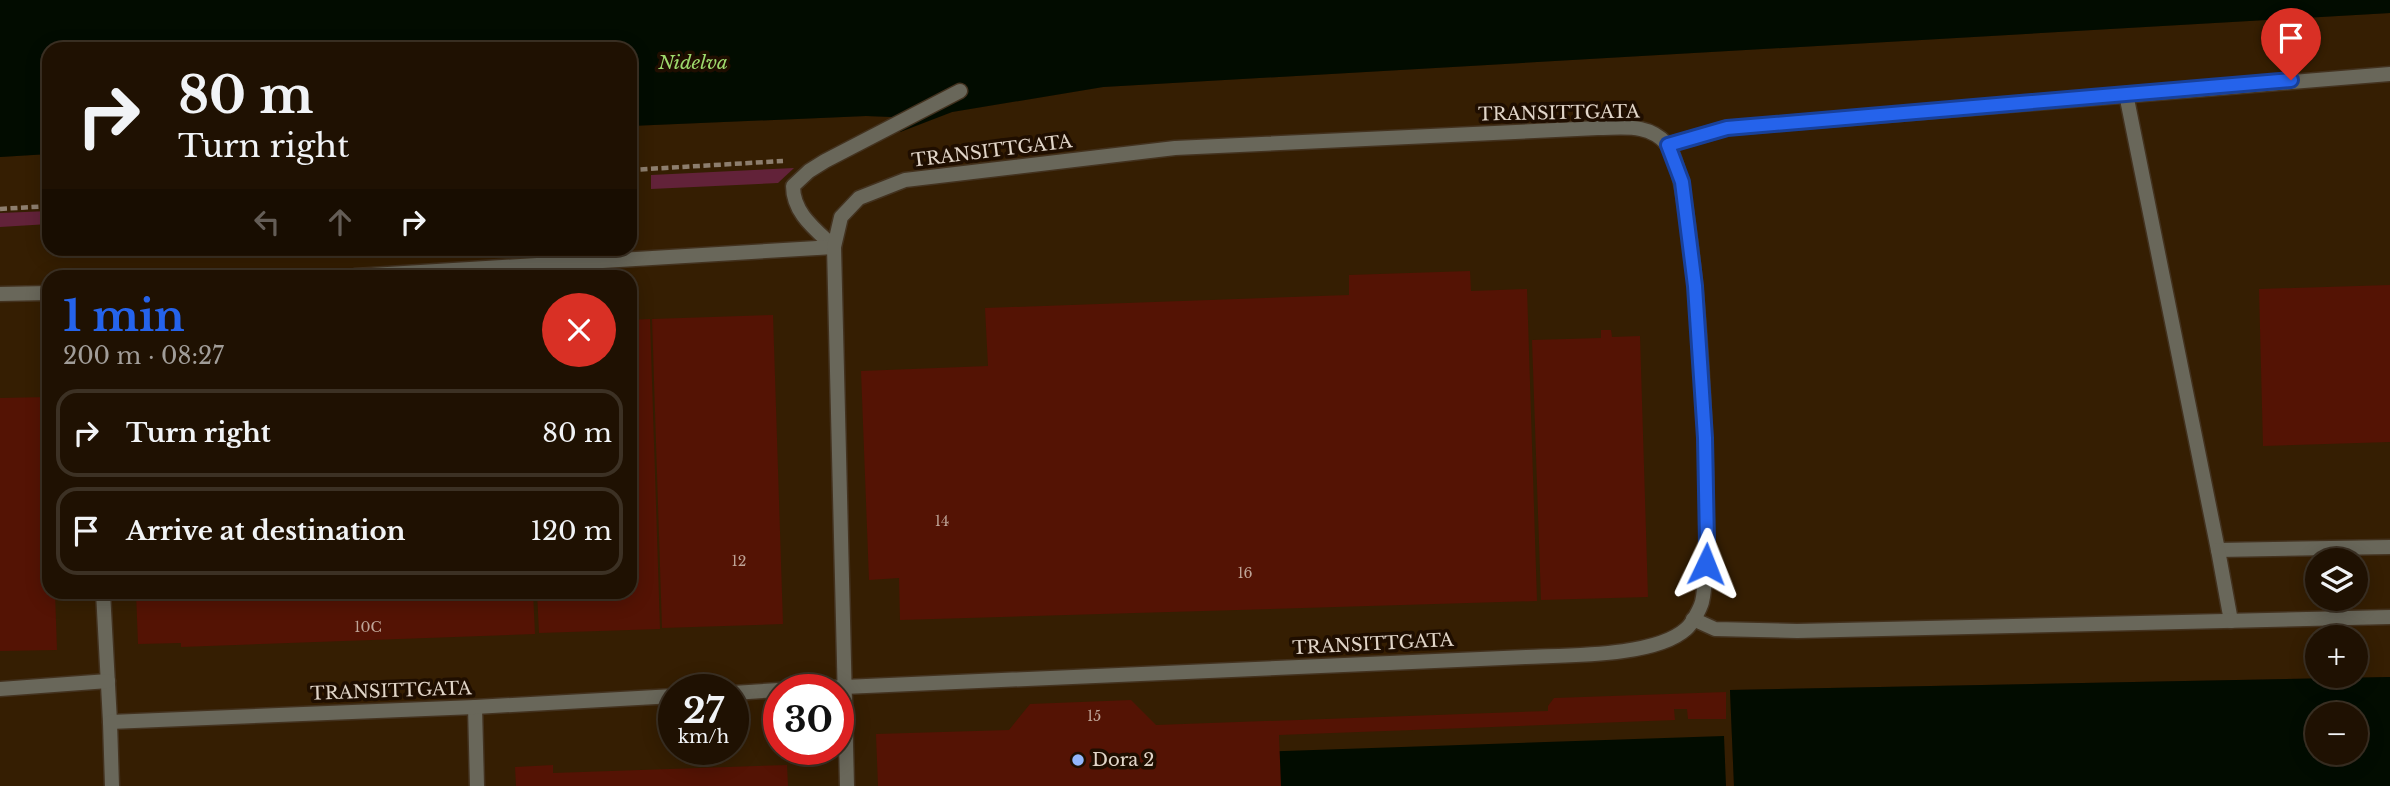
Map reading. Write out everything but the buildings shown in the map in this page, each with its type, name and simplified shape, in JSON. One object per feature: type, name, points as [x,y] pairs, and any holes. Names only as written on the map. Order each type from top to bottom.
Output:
[{"type":"street","points":[[2390,74],[1727,128],[1668,145],[1682,182],[1695,286],[1705,438],[1707,543],[1702,604],[1693,619],[1715,629],[1797,631],[2390,617]]},
{"type":"street","points":[[834,247],[804,217],[793,198],[793,186],[809,171],[960,91]]},
{"type":"street","points":[[2126,94],[2231,621]]},
{"type":"street","name":"TRANSITTGATA","points":[[844,674],[834,247],[841,217],[859,198],[905,180],[1175,148],[1570,129],[1646,129],[1668,145]]},
{"type":"street","points":[[454,270],[834,247]]},
{"type":"street","points":[[0,293],[42,293]]},
{"type":"street","points":[[2218,550],[2390,547]]},
{"type":"street","points":[[103,599],[112,786]]},
{"type":"street","name":"TRANSITTGATA","points":[[854,687],[1628,651],[1657,645],[1686,629],[1693,619]]},
{"type":"street","points":[[0,689],[108,681]]},
{"type":"street","name":"TRANSITTGATA","points":[[110,722],[658,697]]},
{"type":"street","points":[[475,707],[477,786]]},
{"type":"street","points":[[846,765],[847,786]]},
{"type":"path","points":[[637,170],[804,159],[809,171]]},
{"type":"path","points":[[0,209],[42,206]]},
{"type":"shaded area","points":[[2390,13],[2390,677],[2368,677],[2368,625],[2305,625],[2305,679],[1730,690],[1734,786],[0,786],[0,157],[42,154],[42,256],[637,256],[637,126],[866,116],[892,117],[900,132],[952,112],[1103,87]]},
{"type":"shaded area","points":[[794,168],[778,183],[651,189],[651,175]]},
{"type":"shaded area","points":[[42,211],[42,224],[0,227],[0,213]]},
{"type":"water","name":"Nidelva","points":[[0,0],[2390,0],[2390,13],[1103,87],[952,112],[900,132],[892,117],[866,116],[637,126],[637,42],[42,42],[42,154],[0,157]]},
{"type":"water","points":[[2368,677],[2390,677],[2390,786],[1734,786],[1730,690],[2305,679],[2305,688],[2368,688]]},
{"type":"water","points":[[1724,736],[1726,786],[1053,786],[1052,759]]},
{"type":"place","name":"Dora 2","points":[[1078,760]]},
{"type":"route","points":[[1706,564],[1705,438],[1695,286],[1682,182],[1668,145],[1727,128],[2291,80]]}]
